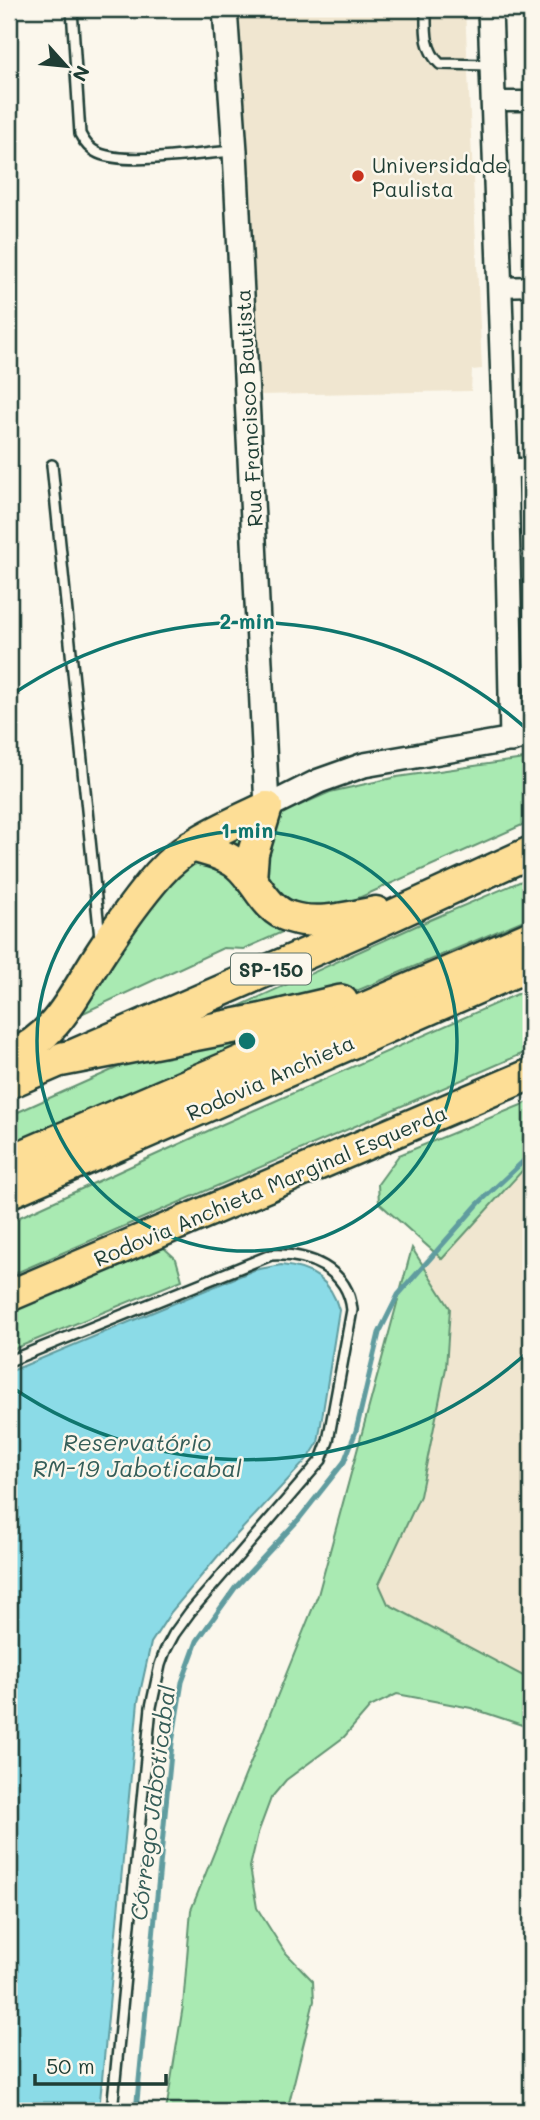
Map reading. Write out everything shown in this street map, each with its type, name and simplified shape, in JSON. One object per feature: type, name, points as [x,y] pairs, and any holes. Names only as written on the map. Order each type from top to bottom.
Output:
[{"type":"highway","points":[[9,1057],[47,1034],[58,1021],[103,950],[161,872],[191,846],[221,828],[267,807]]},
{"type":"highway","points":[[251,879],[253,853],[267,807]]},
{"type":"highway","points":[[191,846],[237,864],[274,909],[289,917],[310,921],[361,915],[413,904]]},
{"type":"highway","name":"SP-150","points":[[9,1083],[363,929],[531,852]]},
{"type":"highway","name":"Rodovia Anchieta","points":[[9,1163],[531,938]]},
{"type":"highway","name":"Rodovia Anchieta","points":[[9,1191],[531,963]]},
{"type":"highway","points":[[63,1059],[295,1014],[455,971]]},
{"type":"highway","name":"Rodovia Anchieta Marginal Esquerda","points":[[9,1296],[531,1074]]},
{"type":"street","name":"Rua Francisco Bautista","points":[[225,9],[235,150],[267,807]]},
{"type":"street","points":[[267,807],[319,781],[364,765],[522,738],[506,468],[490,9]]},
{"type":"street","points":[[494,101],[531,101]]},
{"type":"street","points":[[500,287],[531,286]]},
{"type":"street","points":[[506,468],[531,468]]},
{"type":"lane","points":[[72,9],[80,134],[85,143],[96,152],[113,158],[235,150]]},
{"type":"lane","points":[[426,9],[427,43],[432,56],[440,64],[492,65]]},
{"type":"lane","points":[[52,465],[97,923],[103,950]]},
{"type":"lane","points":[[9,1361],[271,1255],[295,1255],[323,1265],[341,1280],[351,1303],[352,1310],[328,1441],[321,1460],[190,1612],[164,1651],[150,1720],[112,2111]]},
{"type":"shaded area","name":"Universidade Paulista","points":[[237,9],[465,9],[482,369],[472,370],[471,391],[258,395],[247,298]]},
{"type":"shaded area","points":[[531,1154],[531,1695],[341,1605],[419,1266]]},
{"type":"green space","points":[[531,758],[531,821],[244,949],[223,948],[79,1015],[112,961],[167,886],[225,838],[330,792],[397,777]]},
{"type":"green space","points":[[531,877],[531,917],[354,992],[193,1027],[418,925]]},
{"type":"green space","points":[[531,988],[531,1050],[9,1276],[9,1222]]},
{"type":"green space","points":[[312,1020],[170,1075],[9,1146],[9,1116],[148,1054]]},
{"type":"green space","points":[[531,1101],[531,1161],[442,1259],[379,1203],[378,1184],[399,1155]]},
{"type":"green space","points":[[162,1246],[176,1259],[182,1280],[9,1351],[9,1311]]},
{"type":"green space","points":[[412,1248],[450,1308],[446,1368],[420,1496],[379,1584],[388,1604],[531,1680],[531,1728],[471,1708],[397,1694],[370,1707],[344,1737],[286,1780],[271,1798],[258,1833],[250,1867],[257,1908],[284,1951],[313,1981],[314,2001],[287,2111],[166,2111],[183,2006],[191,1910],[318,1595]]},
{"type":"water","name":"Reservatório RM-19 Jaboticabal","points":[[281,1265],[302,1269],[319,1277],[331,1291],[339,1310],[318,1443],[310,1456],[228,1544],[171,1612],[151,1643],[138,1702],[99,2111],[9,2111],[9,1372],[254,1270]]},
{"type":"waterway","name":"Córrego Jaboticabal","points":[[136,2111],[172,1743],[182,1682],[197,1641],[235,1588],[299,1519],[344,1462],[356,1431],[379,1333],[398,1295],[479,1203],[531,1154]]},
{"type":"place","name":"Universidade Paulista","points":[[358,176]]}]
